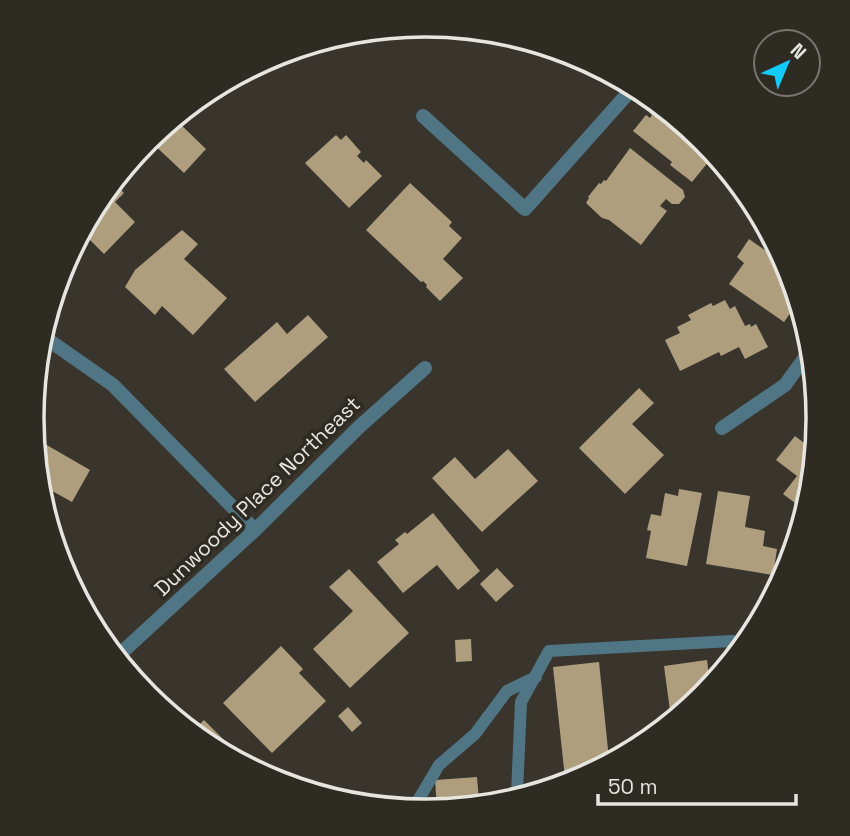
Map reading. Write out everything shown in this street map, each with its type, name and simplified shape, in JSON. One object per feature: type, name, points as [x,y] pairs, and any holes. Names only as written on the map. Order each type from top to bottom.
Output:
[{"type":"street","points":[[423,116],[525,209],[627,95]]},
{"type":"street","points":[[51,342],[113,386],[255,530]]},
{"type":"street","points":[[722,428],[785,384],[802,361]]},
{"type":"street","name":"Dunwoody Place Northeast","points":[[124,651],[255,530],[359,427],[425,368]]},
{"type":"lane","points":[[517,788],[521,702],[549,651],[732,643]]},
{"type":"lane","points":[[419,799],[439,765],[475,734],[507,691],[536,677]]},
{"type":"building","points":[[649,112],[676,131],[708,162],[692,182],[633,131],[646,115],[650,118],[652,115]]},
{"type":"building","points":[[181,125],[206,149],[184,173],[156,147]]},
{"type":"building","points":[[336,135],[341,140],[346,135],[361,152],[357,156],[364,163],[366,160],[382,176],[349,208],[305,163]]},
{"type":"building","points":[[630,148],[683,190],[685,197],[679,204],[672,204],[666,199],[660,206],[667,211],[641,245],[609,220],[602,218],[586,203],[599,183],[606,181]]},
{"type":"building","points":[[410,183],[452,222],[449,226],[462,238],[443,259],[463,278],[440,301],[423,281],[366,230]]},
{"type":"building","points":[[120,189],[124,193],[115,202],[135,222],[104,254],[89,239]]},
{"type":"building","points":[[182,230],[198,244],[184,259],[227,298],[193,335],[162,306],[155,315],[125,287],[135,270]]},
{"type":"building","points":[[749,239],[769,253],[791,312],[784,322],[729,284],[744,263],[737,257]]},
{"type":"building","points":[[725,300],[730,309],[735,306],[745,326],[756,324],[768,347],[745,359],[739,347],[721,356],[719,352],[680,371],[665,340],[680,333],[677,327],[691,320],[688,315],[711,303],[713,306]]},
{"type":"building","points":[[308,315],[328,337],[255,402],[224,369],[277,322],[287,334]]},
{"type":"building","points":[[639,388],[654,403],[632,424],[664,455],[625,494],[579,448]]},
{"type":"building","points":[[795,436],[805,444],[796,504],[783,494],[797,476],[776,460]]},
{"type":"building","points":[[45,444],[90,470],[72,502],[51,490]]},
{"type":"building","points":[[508,449],[538,481],[482,532],[432,478],[455,457],[475,479]]},
{"type":"building","points":[[679,489],[702,493],[687,566],[646,558],[651,531],[647,530],[651,514],[661,516],[665,493],[678,496]]},
{"type":"building","points":[[718,491],[750,496],[745,527],[765,531],[763,546],[777,549],[772,575],[706,564]]},
{"type":"building","points":[[433,513],[480,571],[458,590],[437,565],[403,593],[377,562],[399,544],[395,540]]},
{"type":"building","points":[[497,568],[514,586],[496,602],[480,584]]},
{"type":"building","points":[[349,569],[409,633],[350,688],[313,649],[353,611],[329,587]]},
{"type":"building","points":[[471,639],[472,661],[456,662],[455,640]]},
{"type":"building","points":[[281,646],[303,669],[299,673],[326,701],[272,753],[223,703]]},
{"type":"building","points":[[707,660],[709,673],[670,710],[664,666]]},
{"type":"building","points":[[599,662],[608,752],[564,773],[553,667]]},
{"type":"building","points":[[348,707],[362,723],[352,732],[338,716]]},
{"type":"building","points":[[204,720],[229,745],[213,735],[199,725]]},
{"type":"building","points":[[477,777],[479,795],[436,799],[435,780]]}]
